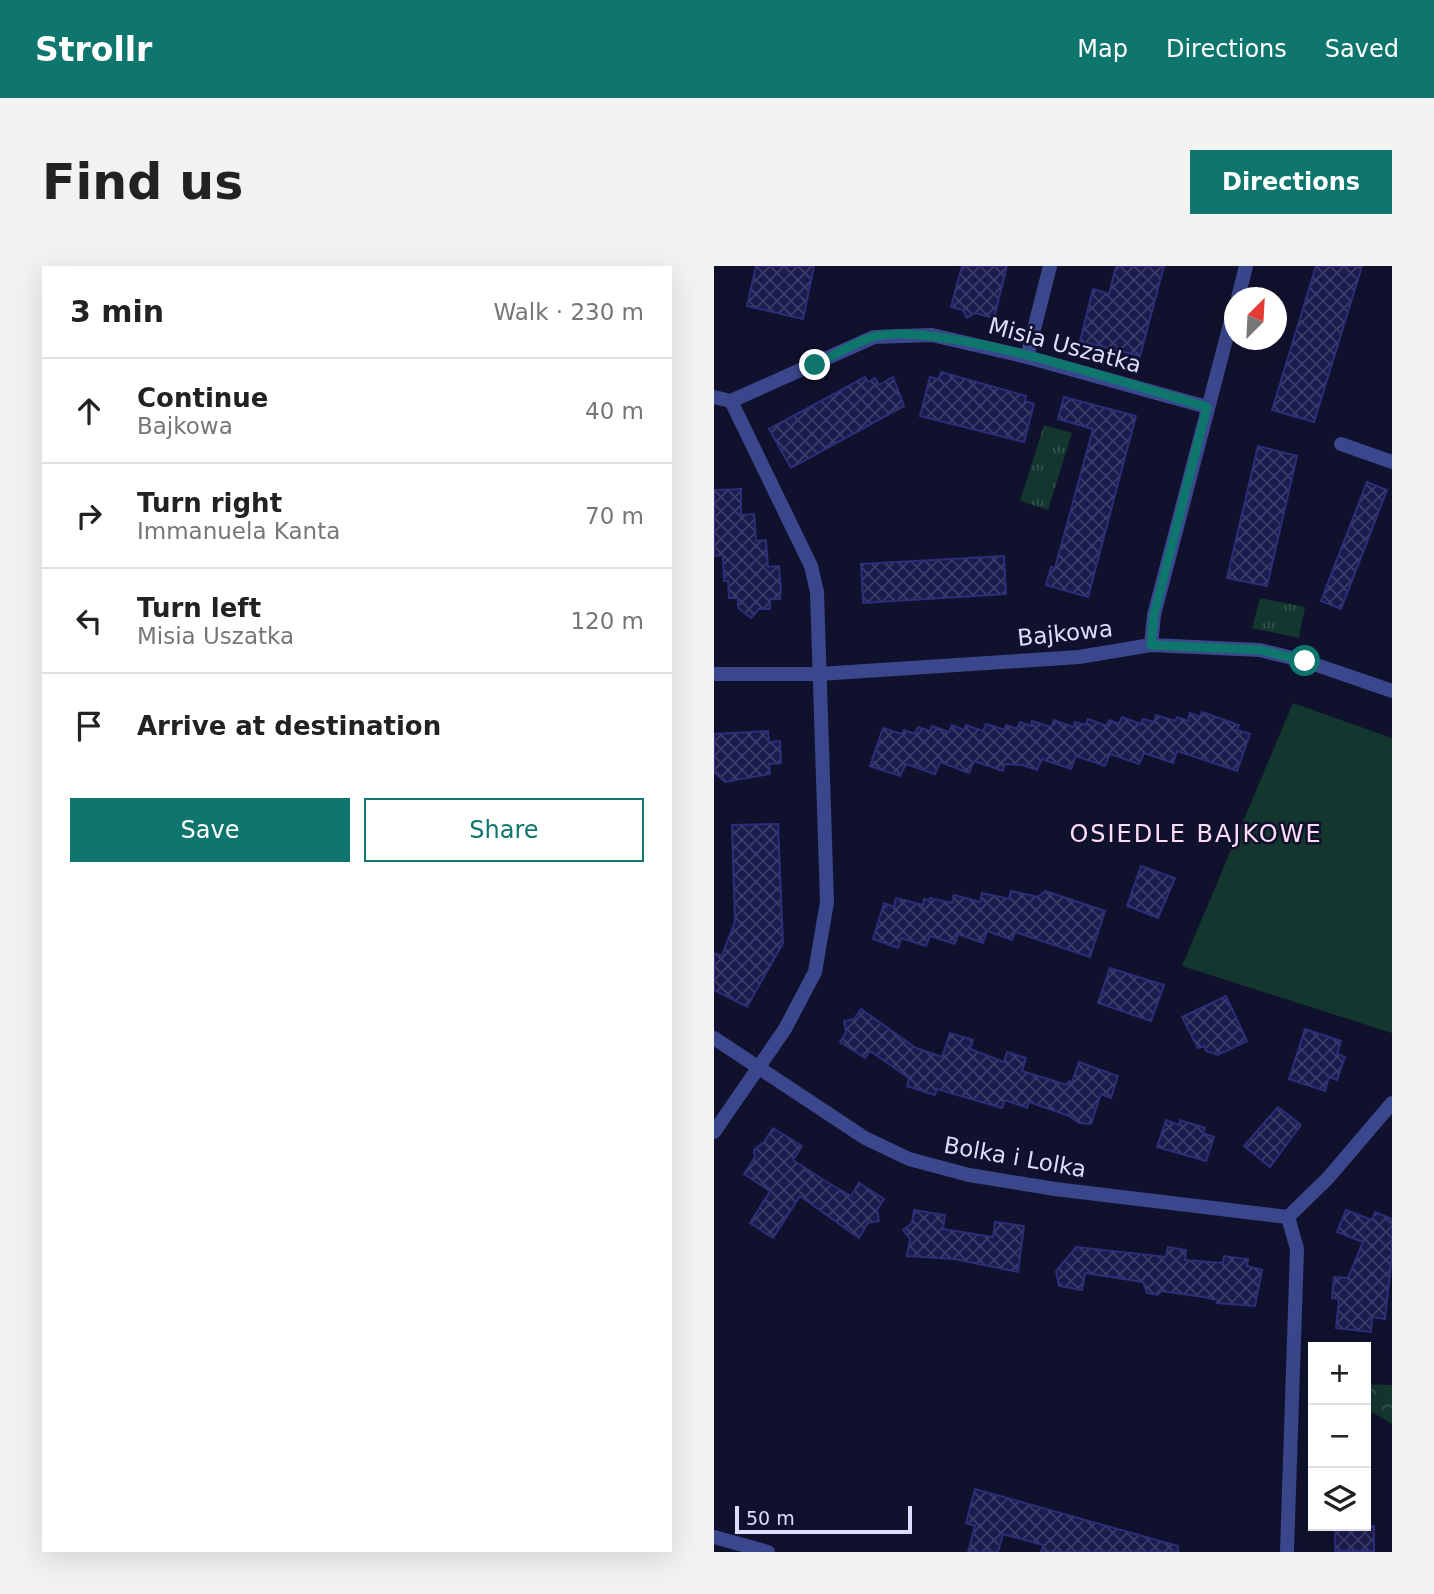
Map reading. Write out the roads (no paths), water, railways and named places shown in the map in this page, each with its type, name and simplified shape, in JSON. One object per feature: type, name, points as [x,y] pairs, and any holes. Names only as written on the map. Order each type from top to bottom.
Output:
[{"type":"street","points":[[1027,358],[1050,266]]},
{"type":"street","points":[[1241,287],[1246,266]]},
{"type":"street","name":"Misia Uszatka","points":[[731,401],[874,337],[932,335],[1207,407]]},
{"type":"street","points":[[1151,645],[1154,615],[1224,345]]},
{"type":"street","points":[[714,397],[731,401],[811,566],[817,592],[827,902],[815,972],[760,1066],[714,1132]]},
{"type":"street","points":[[1341,444],[1392,462]]},
{"type":"street","name":"Bajkowa","points":[[714,674],[819,674],[1079,657],[1151,645],[1261,650],[1305,661],[1392,691]]},
{"type":"street","name":"Bolka i Lolka","points":[[714,1038],[865,1138],[909,1159],[969,1175],[1055,1189],[1288,1217]]},
{"type":"street","points":[[1287,1552],[1297,1249],[1288,1217],[1328,1178],[1392,1103]]},
{"type":"street","points":[[714,1537],[768,1552]]},
{"type":"district","name":"OSIEDLE BAJKOWE","points":[[1196,834]]}]
